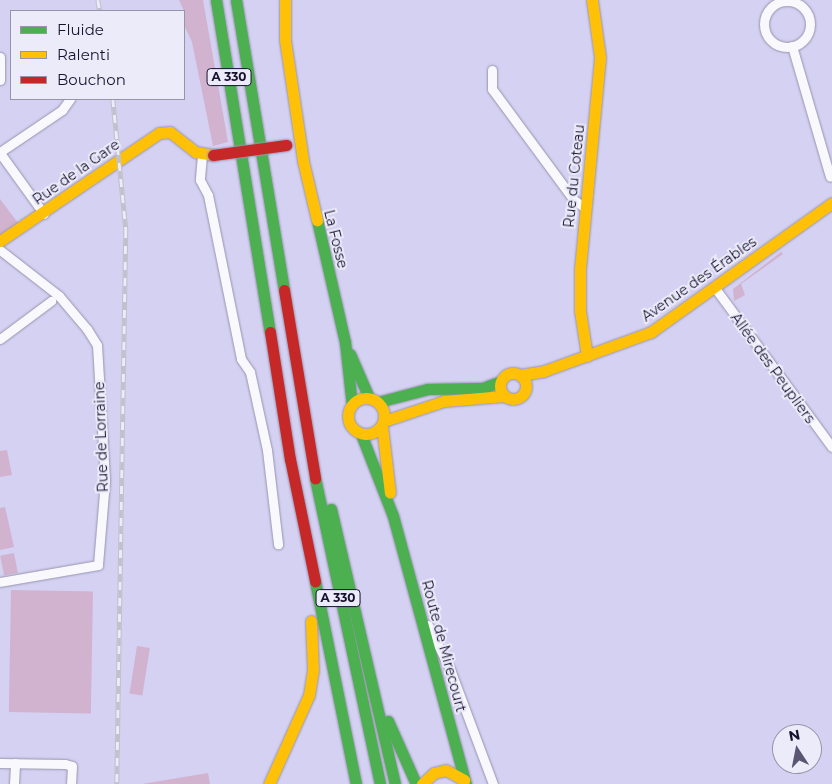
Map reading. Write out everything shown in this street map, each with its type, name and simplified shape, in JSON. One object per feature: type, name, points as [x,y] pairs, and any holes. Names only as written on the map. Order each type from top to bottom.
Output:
[{"type":"main road","name":"A 330","points":[[216,0],[274,369],[308,559],[356,784]]},
{"type":"main road","name":"A 330","points":[[236,0],[303,411],[346,634],[380,784]]},
{"type":"main road","points":[[207,155],[300,143],[286,40],[285,0]]},
{"type":"main road","name":"Rue du Coteau","points":[[588,356],[579,283],[600,57],[592,0]]},
{"type":"main road","name":"Rue de la Gare","points":[[0,241],[44,214],[154,136],[170,132],[207,155]]},
{"type":"main road","name":"La Fosse","points":[[300,143],[345,342],[352,405]]},
{"type":"main road","name":"Avenue des Érables","points":[[520,375],[544,371],[651,332],[832,203]]},
{"type":"main road","name":"La Fosse","points":[[345,342],[373,400]]},
{"type":"main road","name":"Avenue des Érables","points":[[526,388],[544,371]]},
{"type":"main road","points":[[511,373],[520,375],[526,388],[518,398],[504,396],[444,401],[383,424],[375,433],[361,434],[350,424],[348,414],[352,405],[428,388],[484,388],[501,381],[511,373]]},
{"type":"main road","points":[[501,381],[500,389],[504,396]]},
{"type":"main road","points":[[373,400],[384,411],[383,424]]},
{"type":"main road","points":[[303,411],[319,457],[395,784]]},
{"type":"main road","name":"Route de Mirecourt","points":[[383,424],[393,516]]},
{"type":"main road","name":"Route de Mirecourt","points":[[361,434],[393,516],[465,782]]},
{"type":"main road","points":[[268,784],[299,722],[310,687],[314,641],[305,578],[308,559]]},
{"type":"main road","points":[[358,623],[388,719],[416,784]]},
{"type":"main road","points":[[422,784],[434,773],[446,770],[465,782]]},
{"type":"street","points":[[795,2],[808,17],[808,33],[792,46],[774,43],[765,31],[765,16],[778,3],[795,2]]},
{"type":"street","points":[[792,46],[830,177]]},
{"type":"street","points":[[0,57],[0,80]]},
{"type":"street","points":[[492,70],[492,89],[573,199],[586,208]]},
{"type":"street","points":[[44,214],[0,153],[62,110],[69,100]]},
{"type":"street","points":[[207,155],[200,180],[208,195],[241,359],[250,372],[267,450],[278,544]]},
{"type":"street","name":"Rue de Lorraine","points":[[0,250],[59,296],[87,329],[97,346],[104,481],[100,563],[0,582]]},
{"type":"street","name":"Allée des Peupliers","points":[[715,288],[832,447]]},
{"type":"street","points":[[0,339],[51,301]]},
{"type":"street","points":[[414,596],[450,669],[493,784]]},
{"type":"street","points":[[0,762],[72,766],[71,784]]},
{"type":"street","points":[[14,763],[14,784]]},
{"type":"shaded area","points":[[179,0],[203,0],[228,142],[213,146],[192,42],[185,27],[184,10]]},
{"type":"shaded area","points":[[0,199],[18,223],[0,236]]},
{"type":"shaded area","points":[[781,252],[783,254],[741,284],[745,295],[734,301],[733,289]]},
{"type":"shaded area","points":[[7,450],[12,475],[0,477],[0,451]]},
{"type":"shaded area","points":[[5,507],[14,547],[0,550],[0,508]]},
{"type":"shaded area","points":[[14,553],[18,573],[4,575],[0,556]]},
{"type":"shaded area","points":[[11,590],[93,591],[91,713],[9,712]]},
{"type":"shaded area","points":[[137,646],[150,648],[142,695],[129,693]]},
{"type":"shaded area","points":[[208,773],[210,784],[142,784]]},
{"type":"railway","points":[[98,0],[100,10]]},
{"type":"railway","points":[[113,100],[126,230],[117,784]]},
{"type":"traffic: fast","points":[[216,0],[270,332]]},
{"type":"traffic: fast","points":[[236,0],[284,290]]},
{"type":"traffic: fast","points":[[317,220],[345,342],[352,405]]},
{"type":"traffic: fast","points":[[350,354],[369,398]]},
{"type":"traffic: fast","points":[[378,402],[428,389],[483,388],[501,381]]},
{"type":"traffic: fast","points":[[361,434],[393,516],[466,784]]},
{"type":"traffic: fast","points":[[315,478],[380,784]]},
{"type":"traffic: fast","points":[[331,509],[395,784]]},
{"type":"traffic: fast","points":[[315,581],[356,784]]},
{"type":"traffic: fast","points":[[388,721],[416,784]]},
{"type":"traffic: slow","points":[[285,0],[285,40],[303,161],[317,220]]},
{"type":"traffic: slow","points":[[587,356],[580,311],[580,269],[600,57],[592,0]]},
{"type":"traffic: slow","points":[[0,241],[159,133],[170,132],[196,152],[213,155]]},
{"type":"traffic: slow","points":[[520,375],[544,371],[651,332],[832,203]]},
{"type":"traffic: slow","points":[[513,373],[522,377],[526,386],[522,395],[513,399],[504,395],[500,386],[504,377],[513,373]]},
{"type":"traffic: slow","points":[[384,421],[444,401],[504,396]]},
{"type":"traffic: slow","points":[[366,398],[373,399],[379,403],[383,409],[384,416],[383,423],[379,429],[373,433],[366,434],[359,433],[353,429],[349,423],[348,416],[349,409],[353,403],[359,399],[366,398]]},
{"type":"traffic: slow","points":[[382,426],[390,493]]},
{"type":"traffic: slow","points":[[269,784],[309,695],[313,671],[311,621]]},
{"type":"traffic: slow","points":[[422,784],[434,773],[446,770],[464,780]]},
{"type":"traffic: jam","points":[[213,155],[286,145]]},
{"type":"traffic: jam","points":[[284,290],[315,478]]},
{"type":"traffic: jam","points":[[270,332],[290,459],[315,581]]}]
